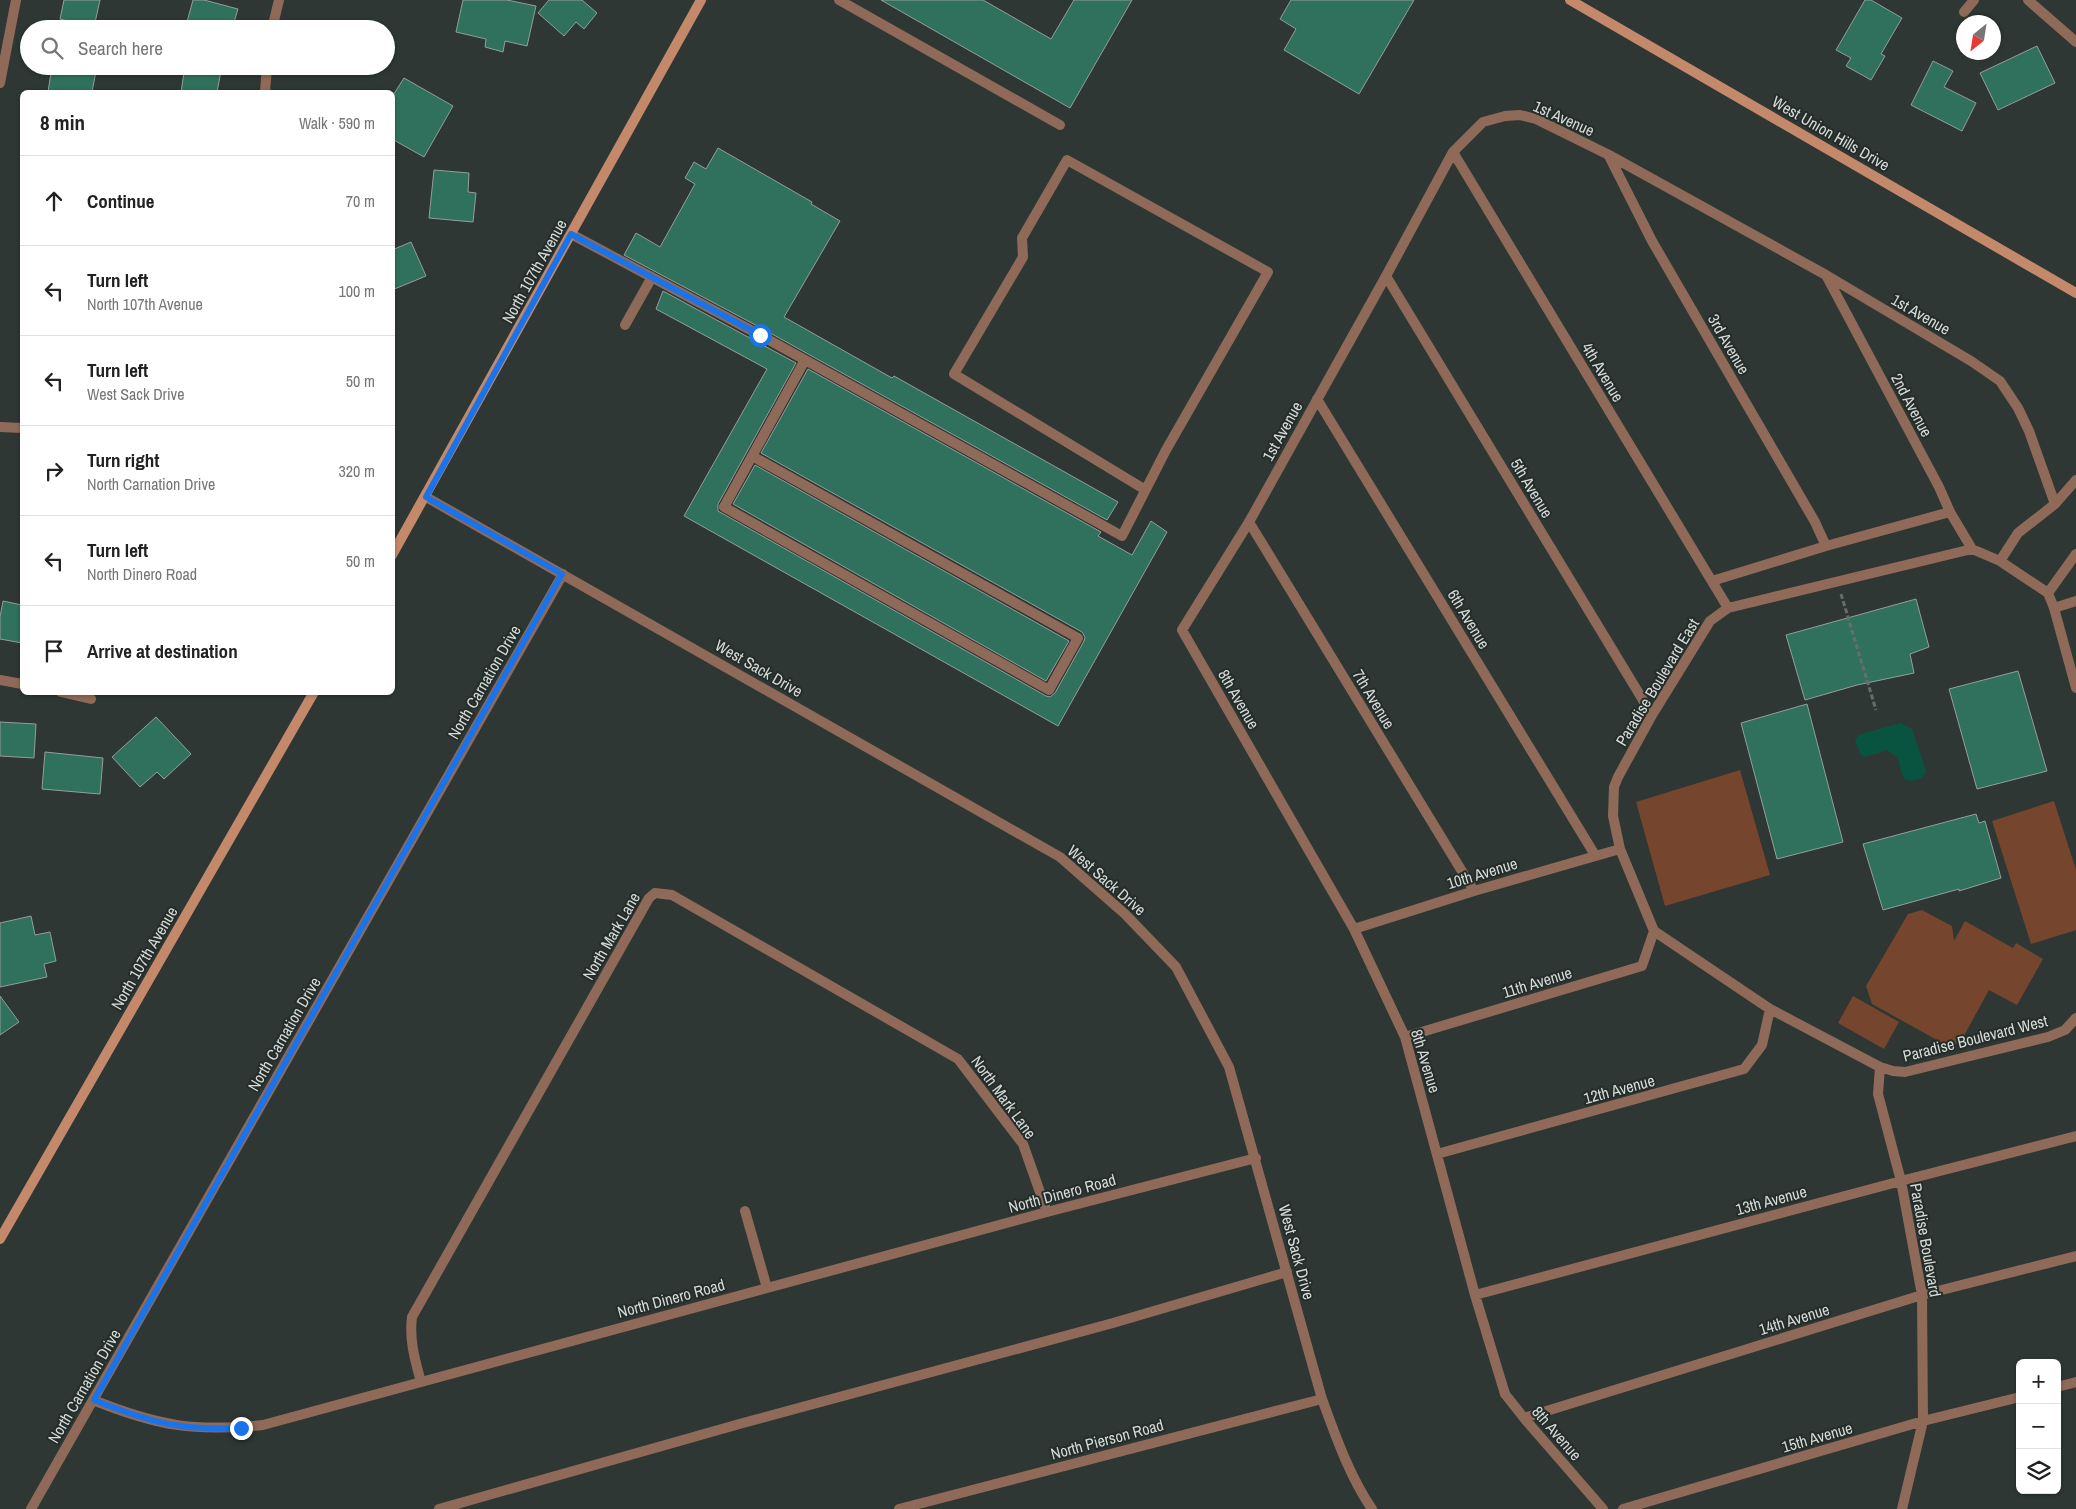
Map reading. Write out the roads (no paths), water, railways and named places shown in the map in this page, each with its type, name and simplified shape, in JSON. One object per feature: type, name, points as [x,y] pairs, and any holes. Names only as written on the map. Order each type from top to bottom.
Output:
[{"type":"main road","name":"North 107th Avenue","points":[[395,550],[701,0]]},
{"type":"main road","name":"West Union Hills Drive","points":[[1570,0],[2076,293]]},
{"type":"main road","name":"North 107th Avenue","points":[[0,1239],[312,695]]},
{"type":"street","points":[[0,83],[16,0]]},
{"type":"street","points":[[274,20],[279,0]]},
{"type":"street","points":[[839,0],[1060,125]]},
{"type":"street","points":[[1964,12],[1974,0]]},
{"type":"street","points":[[2028,0],[2076,42]]},
{"type":"street","points":[[265,90],[266,75]]},
{"type":"street","name":"1st Avenue","points":[[1182,630],[1249,522],[1453,152],[1483,122],[1506,116],[1536,119],[1609,155],[1826,275],[1971,360],[2000,381],[2018,408],[2029,431],[2055,504]]},
{"type":"street","name":"4th Avenue","points":[[1453,152],[1728,608]]},
{"type":"street","name":"3rd Avenue","points":[[1609,155],[1652,241],[1815,522],[1826,546]]},
{"type":"street","points":[[571,234],[805,360],[1122,536],[1144,489],[1268,272],[1067,160],[1022,238],[1023,257],[954,374],[1144,489]]},
{"type":"street","name":"2nd Avenue","points":[[1826,275],[1939,487],[1950,512],[1972,549]]},
{"type":"street","name":"5th Avenue","points":[[1386,276],[1652,715]]},
{"type":"street","points":[[625,325],[652,277]]},
{"type":"street","points":[[752,456],[1078,638],[1049,690],[724,507],[752,456],[805,360]]},
{"type":"street","name":"6th Avenue","points":[[1317,399],[1595,855]]},
{"type":"street","points":[[0,427],[20,428]]},
{"type":"street","points":[[2000,561],[2018,533],[2055,504],[2076,480]]},
{"type":"street","name":"West Sack Drive","points":[[426,497],[1060,857],[1125,914],[1176,967],[1229,1067],[1322,1399],[1338,1443],[1361,1492],[1372,1509]]},
{"type":"street","points":[[1712,581],[1826,546],[1950,512]]},
{"type":"street","name":"7th Avenue","points":[[1249,522],[1474,891]]},
{"type":"street","points":[[1972,549],[2000,561],[2048,594],[2054,608],[2076,688]]},
{"type":"street","name":"Paradise Boulevard East","points":[[1654,931],[1620,849],[1613,816],[1614,788],[1652,715],[1710,621],[1728,608],[1837,580],[1972,549]]},
{"type":"street","points":[[2048,594],[2076,554]]},
{"type":"street","name":"North Carnation Drive","points":[[31,1509],[562,574]]},
{"type":"street","points":[[2054,608],[2076,601]]},
{"type":"street","name":"8th Avenue","points":[[1182,630],[1354,929],[1405,1037],[1475,1295],[1506,1394],[1524,1418],[1603,1509]]},
{"type":"street","points":[[0,680],[20,684]]},
{"type":"street","points":[[74,695],[91,699]]},
{"type":"street","name":"10th Avenue","points":[[1354,929],[1474,891],[1620,849]]},
{"type":"street","name":"North Mark Lane","points":[[421,1382],[412,1345],[410,1330],[412,1318],[644,906],[655,893],[660,892],[672,895],[958,1059],[1023,1144],[1046,1212]]},
{"type":"street","points":[[1654,931],[1770,1009]]},
{"type":"street","name":"11th Avenue","points":[[1405,1037],[1642,966],[1654,931]]},
{"type":"street","name":"Paradise Boulevard West","points":[[1770,1009],[1880,1067],[1905,1072],[2048,1037],[2065,1030],[2076,1018]]},
{"type":"street","name":"12th Avenue","points":[[1437,1154],[1733,1074],[1744,1069],[1762,1045],[1770,1009]]},
{"type":"street","name":"Paradise Boulevard","points":[[1880,1067],[1878,1094],[1901,1181],[1922,1295],[1923,1421],[1902,1509]]},
{"type":"street","name":"13th Avenue","points":[[1475,1295],[2076,1136]]},
{"type":"street","name":"North Dinero Road","points":[[94,1400],[162,1424],[207,1429],[263,1425],[1046,1212],[1256,1158]]},
{"type":"street","points":[[745,1211],[767,1288]]},
{"type":"street","name":"14th Avenue","points":[[1524,1418],[1922,1295],[2076,1256]]},
{"type":"street","points":[[439,1509],[743,1422],[1104,1326],[1287,1272]]},
{"type":"street","points":[[2061,1386],[2076,1382]]},
{"type":"street","name":"15th Avenue","points":[[1623,1509],[1923,1421],[2016,1398]]},
{"type":"street","name":"North Pierson Road","points":[[899,1509],[1322,1399]]}]
